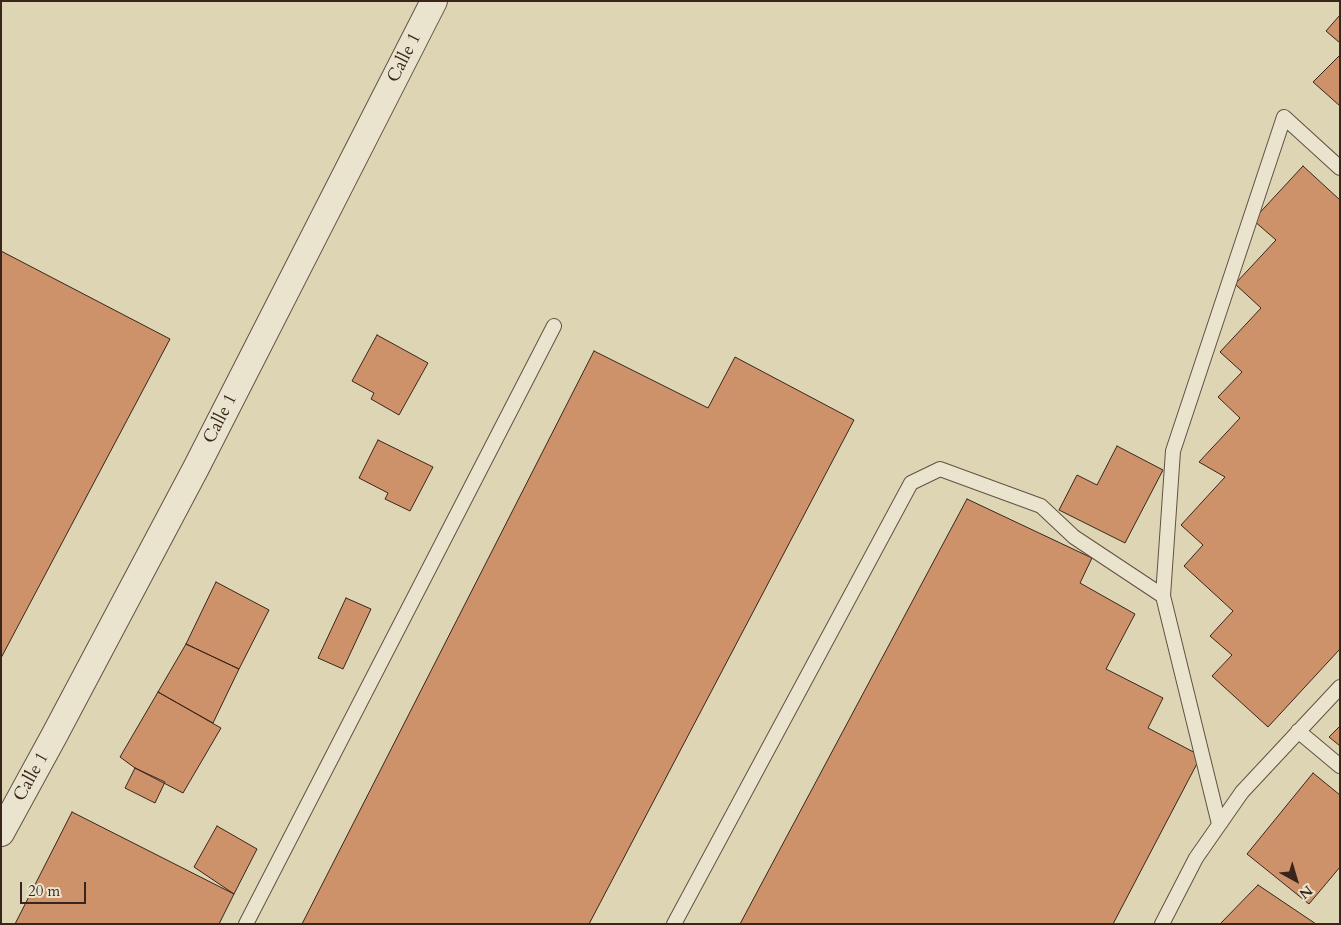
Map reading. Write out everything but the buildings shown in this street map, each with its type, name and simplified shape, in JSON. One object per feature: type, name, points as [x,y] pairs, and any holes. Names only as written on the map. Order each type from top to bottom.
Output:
[{"type":"street","name":"Calle 1","points":[[1,833],[10,796],[196,468],[434,1]]},
{"type":"lane","points":[[1219,824],[1163,596],[1173,451],[1284,118],[1340,168]]},
{"type":"lane","points":[[246,924],[554,326]]},
{"type":"lane","points":[[674,924],[911,484],[940,469],[1041,506],[1074,537],[1163,596]]},
{"type":"lane","points":[[1162,924],[1196,858],[1242,792],[1340,687]]},
{"type":"lane","points":[[1298,731],[1340,766]]}]
